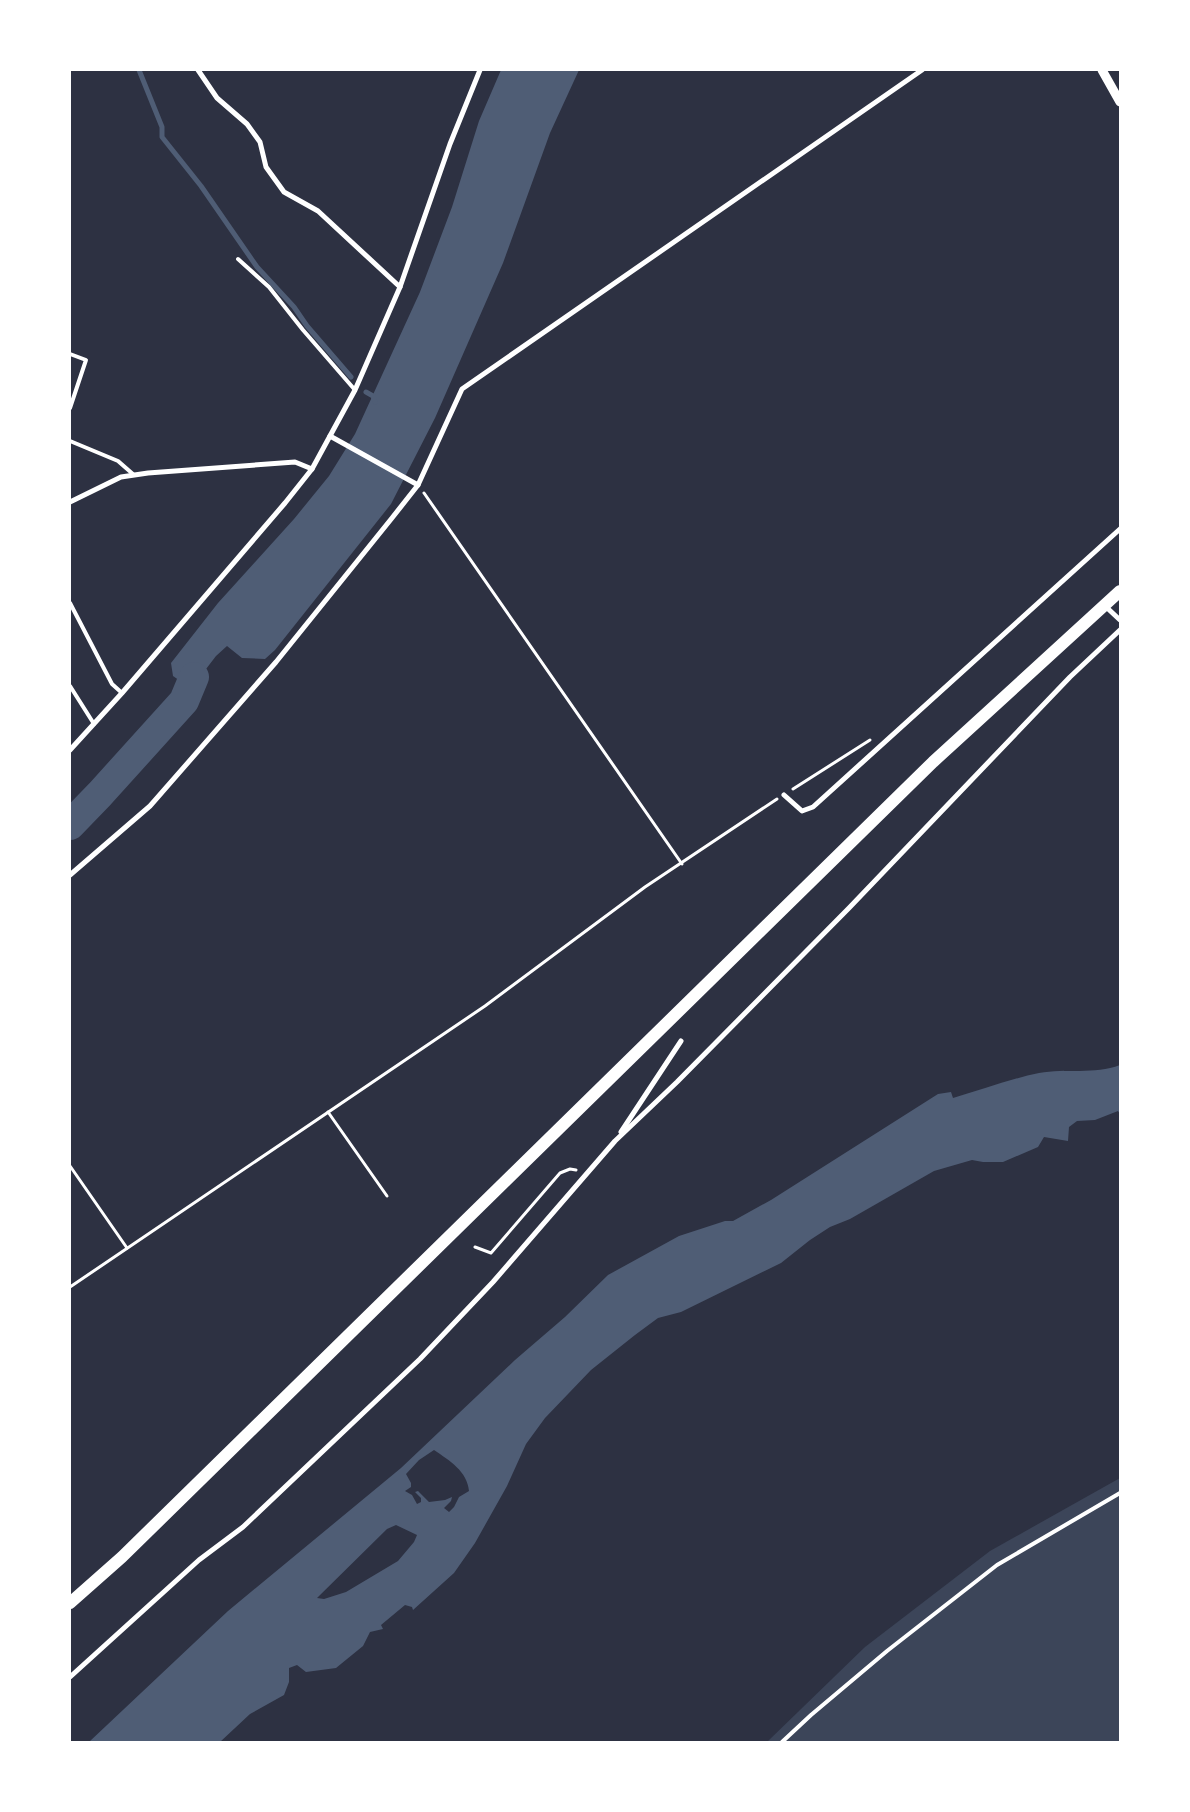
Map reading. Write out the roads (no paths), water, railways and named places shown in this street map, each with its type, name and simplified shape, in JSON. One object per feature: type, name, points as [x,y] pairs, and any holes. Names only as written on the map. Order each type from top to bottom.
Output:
[{"type":"highway","points":[[70,1603],[122,1557],[933,762],[1120,591]]},
{"type":"street","points":[[198,70],[217,98],[247,124],[260,142],[266,167],[284,192],[318,212],[400,287]]},
{"type":"street","points":[[70,750],[122,693],[312,469],[355,390],[400,287],[450,144],[480,70]]},
{"type":"street","points":[[70,875],[150,806],[276,662],[418,485],[462,389],[922,70]]},
{"type":"street","points":[[1102,70],[1120,102]]},
{"type":"street","points":[[330,436],[418,485]]},
{"type":"street","points":[[70,502],[121,477],[134,475],[295,462],[312,469]]},
{"type":"street","points":[[784,795],[802,811],[813,807],[1120,529]]},
{"type":"street","points":[[1104,605],[1120,620]]},
{"type":"street","points":[[70,1677],[199,1560],[243,1527],[420,1359],[493,1282],[615,1141],[677,1082],[848,908],[1070,677],[1120,630]]},
{"type":"street","points":[[615,1141],[681,1041]]},
{"type":"lane","points":[[238,259],[269,287],[355,390]]},
{"type":"lane","points":[[70,354],[86,360],[70,408]]},
{"type":"lane","points":[[70,441],[118,462],[134,475]]},
{"type":"lane","points":[[70,603],[112,684],[122,693]]},
{"type":"lane","points":[[70,686],[94,725]]},
{"type":"lane","points":[[782,1742],[887,1651],[997,1565],[1120,1493]]},
{"type":"waterway","points":[[139,70],[162,127],[162,137],[201,186],[257,267],[294,307],[307,326],[351,377]]},
{"type":"waterway","points":[[366,392],[373,396],[375,402]]},
{"type":"waterway","points":[[70,825],[184,701],[194,677]]}]
